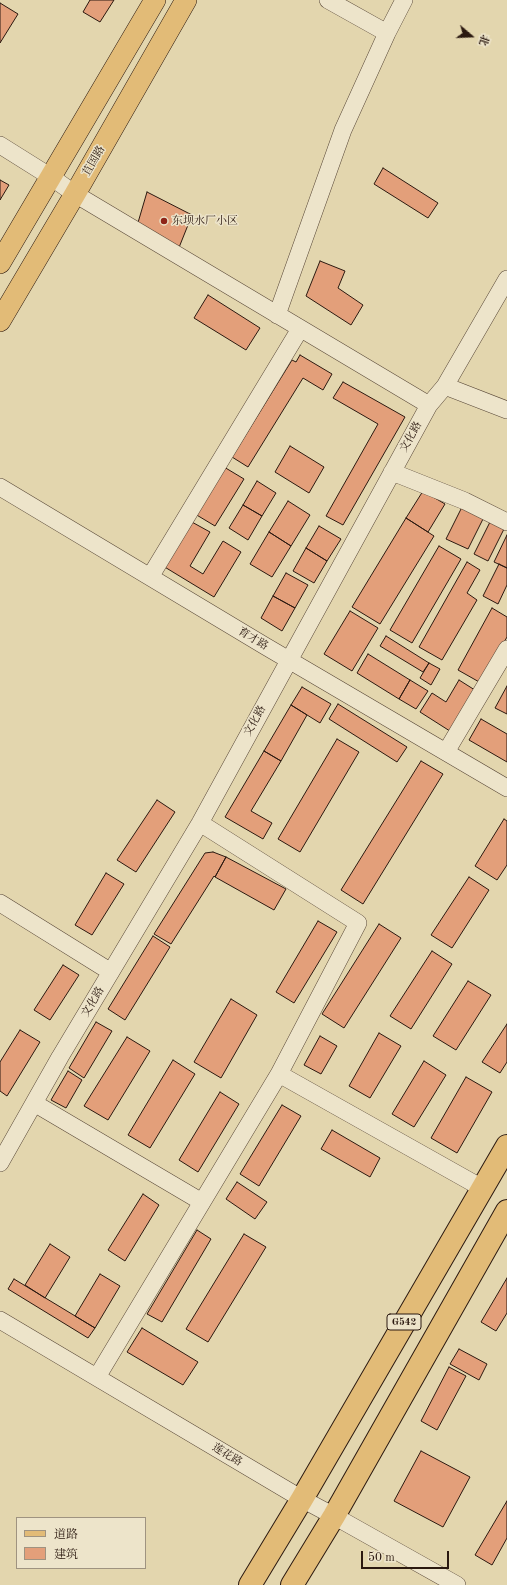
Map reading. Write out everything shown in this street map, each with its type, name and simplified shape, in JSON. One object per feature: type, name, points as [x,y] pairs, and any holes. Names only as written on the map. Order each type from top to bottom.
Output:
[{"type":"highway","name":"G542","points":[[250,1585],[302,1500],[507,1146]]},
{"type":"highway","name":"G542","points":[[292,1585],[334,1516],[507,1211]]},
{"type":"main road","points":[[0,263],[155,0]]},
{"type":"main road","name":"苴国路","points":[[0,321],[75,194],[186,0]]},
{"type":"street","points":[[328,0],[387,33]]},
{"type":"street","points":[[277,315],[343,130],[387,33],[404,0]]},
{"type":"street","points":[[0,145],[75,194],[429,405]]},
{"type":"street","name":"文化路","points":[[0,1162],[200,823],[429,405],[445,386],[507,279]]},
{"type":"street","points":[[150,577],[300,329]]},
{"type":"street","points":[[445,386],[507,410]]},
{"type":"street","points":[[392,472],[465,502],[507,522]]},
{"type":"street","name":"育才路","points":[[0,487],[507,788]]},
{"type":"street","points":[[446,752],[507,649]]},
{"type":"street","points":[[97,1378],[279,1074],[358,923],[200,823]]},
{"type":"street","points":[[0,904],[111,972]]},
{"type":"street","points":[[279,1074],[482,1188]]},
{"type":"street","points":[[34,1103],[202,1202]]},
{"type":"street","name":"莲花路","points":[[0,1320],[302,1500],[334,1516],[457,1585]]},
{"type":"building","points":[[90,0],[114,0],[100,22],[83,12]]},
{"type":"building","points":[[0,3],[18,14],[0,43]]},
{"type":"building","points":[[383,168],[438,203],[428,218],[374,184]]},
{"type":"building","points":[[0,180],[9,185],[0,200]]},
{"type":"building","name":"东坝水厂小区","points":[[147,192],[192,215],[178,250],[137,226]]},
{"type":"building","points":[[320,261],[345,271],[338,288],[363,305],[351,325],[306,296]]},
{"type":"building","points":[[208,295],[260,328],[246,350],[194,318]]},
{"type":"building","points":[[300,355],[332,374],[323,390],[303,378],[248,467],[232,457],[292,360],[296,362]]},
{"type":"building","points":[[343,382],[405,417],[343,525],[326,516],[378,424],[333,398]]},
{"type":"building","points":[[290,446],[324,467],[309,493],[275,472]]},
{"type":"building","points":[[224,467],[244,479],[215,526],[195,514]]},
{"type":"building","points":[[257,481],[276,493],[262,516],[243,505]]},
{"type":"building","points":[[423,491],[445,504],[428,532],[406,518]]},
{"type":"building","points":[[288,501],[310,515],[291,546],[269,532]]},
{"type":"building","points":[[243,505],[262,516],[248,540],[229,528]]},
{"type":"building","points":[[462,507],[484,517],[468,549],[446,539]]},
{"type":"building","points":[[406,518],[434,536],[380,624],[352,607]]},
{"type":"building","points":[[491,520],[505,527],[488,561],[474,554]]},
{"type":"building","points":[[190,521],[210,532],[190,566],[203,574],[223,541],[241,552],[214,597],[163,566]]},
{"type":"building","points":[[319,526],[341,539],[327,561],[306,548]]},
{"type":"building","points":[[269,532],[291,546],[272,577],[250,564]]},
{"type":"building","points":[[507,535],[507,568],[494,562]]},
{"type":"building","points":[[439,546],[461,559],[412,643],[390,630]]},
{"type":"building","points":[[306,548],[327,561],[314,583],[293,571]]},
{"type":"building","points":[[467,562],[480,570],[467,593],[477,600],[442,660],[419,647]]},
{"type":"building","points":[[499,564],[507,568],[507,585],[498,604],[483,596]]},
{"type":"building","points":[[286,573],[308,585],[295,608],[273,596]]},
{"type":"building","points":[[273,596],[295,608],[282,631],[261,618]]},
{"type":"building","points":[[492,608],[507,617],[507,637],[481,683],[458,670]]},
{"type":"building","points":[[350,611],[378,628],[352,671],[324,654]]},
{"type":"building","points":[[386,636],[429,663],[423,672],[380,646]]},
{"type":"building","points":[[368,654],[410,680],[399,699],[357,673]]},
{"type":"building","points":[[429,663],[440,669],[431,685],[420,678]]},
{"type":"building","points":[[410,680],[428,691],[416,709],[399,699]]},
{"type":"building","points":[[459,680],[478,692],[453,733],[420,712],[432,693],[446,702]]},
{"type":"building","points":[[507,686],[507,714],[495,708]]},
{"type":"building","points":[[302,687],[331,704],[320,723],[291,705]]},
{"type":"building","points":[[338,704],[407,747],[397,762],[329,719]]},
{"type":"building","points":[[291,705],[307,715],[281,761],[264,751]]},
{"type":"building","points":[[481,719],[507,734],[507,762],[469,740]]},
{"type":"building","points":[[337,739],[359,752],[300,852],[278,839]]},
{"type":"building","points":[[264,751],[281,761],[251,811],[272,823],[263,839],[225,817]]},
{"type":"building","points":[[421,761],[443,774],[363,904],[341,890]]},
{"type":"building","points":[[157,800],[175,812],[136,872],[117,860]]},
{"type":"building","points":[[504,819],[507,821],[507,865],[497,880],[475,866]]},
{"type":"building","points":[[213,852],[226,857],[215,877],[214,876],[171,944],[154,934],[205,853]]},
{"type":"building","points":[[226,857],[286,889],[274,910],[215,877]]},
{"type":"building","points":[[106,873],[124,884],[92,935],[75,925]]},
{"type":"building","points":[[469,877],[489,890],[452,948],[431,935]]},
{"type":"building","points":[[318,921],[337,932],[294,1003],[276,992]]},
{"type":"building","points":[[379,924],[401,938],[344,1028],[322,1014]]},
{"type":"building","points":[[153,936],[170,947],[125,1020],[108,1009]]},
{"type":"building","points":[[432,951],[452,964],[411,1029],[390,1016]]},
{"type":"building","points":[[63,965],[79,975],[50,1020],[34,1010]]},
{"type":"building","points":[[468,981],[491,995],[456,1050],[433,1036]]},
{"type":"building","points":[[231,999],[257,1015],[221,1078],[194,1062]]},
{"type":"building","points":[[96,1022],[112,1031],[84,1078],[69,1068]]},
{"type":"building","points":[[507,1024],[507,1062],[500,1073],[482,1062]]},
{"type":"building","points":[[20,1030],[40,1042],[7,1096],[0,1091],[0,1062]]},
{"type":"building","points":[[379,1033],[401,1046],[370,1098],[349,1086]]},
{"type":"building","points":[[320,1036],[337,1046],[321,1074],[304,1065]]},
{"type":"building","points":[[127,1037],[150,1051],[108,1120],[84,1106]]},
{"type":"building","points":[[173,1060],[195,1074],[150,1148],[128,1135]]},
{"type":"building","points":[[424,1061],[446,1075],[414,1127],[392,1114]]},
{"type":"building","points":[[68,1071],[82,1080],[66,1108],[51,1100]]},
{"type":"building","points":[[466,1077],[492,1092],[457,1153],[431,1138]]},
{"type":"building","points":[[220,1092],[239,1104],[198,1172],[179,1160]]},
{"type":"building","points":[[282,1105],[301,1116],[259,1186],[240,1174]]},
{"type":"building","points":[[332,1130],[380,1158],[370,1177],[321,1149]]},
{"type":"building","points":[[237,1182],[267,1202],[255,1219],[226,1199]]},
{"type":"building","points":[[143,1194],[159,1205],[125,1261],[108,1250]]},
{"type":"building","points":[[197,1230],[211,1239],[162,1322],[147,1314]]},
{"type":"building","points":[[244,1234],[266,1247],[208,1342],[186,1329]]},
{"type":"building","points":[[50,1244],[70,1257],[45,1298],[25,1285]]},
{"type":"building","points":[[100,1274],[120,1286],[95,1328],[75,1316]]},
{"type":"building","points":[[507,1278],[507,1313],[496,1331],[481,1322]]},
{"type":"building","points":[[14,1279],[95,1328],[88,1338],[8,1289]]},
{"type":"building","points":[[142,1328],[198,1362],[183,1385],[127,1352]]},
{"type":"building","points":[[459,1349],[487,1364],[479,1380],[450,1364]]},
{"type":"building","points":[[449,1367],[466,1376],[437,1430],[421,1421]]},
{"type":"building","points":[[421,1451],[470,1477],[443,1527],[394,1501]]},
{"type":"building","points":[[507,1501],[507,1538],[492,1565],[475,1555]]},
{"type":"place","name":"东坝水厂小区","points":[[164,221]]}]
